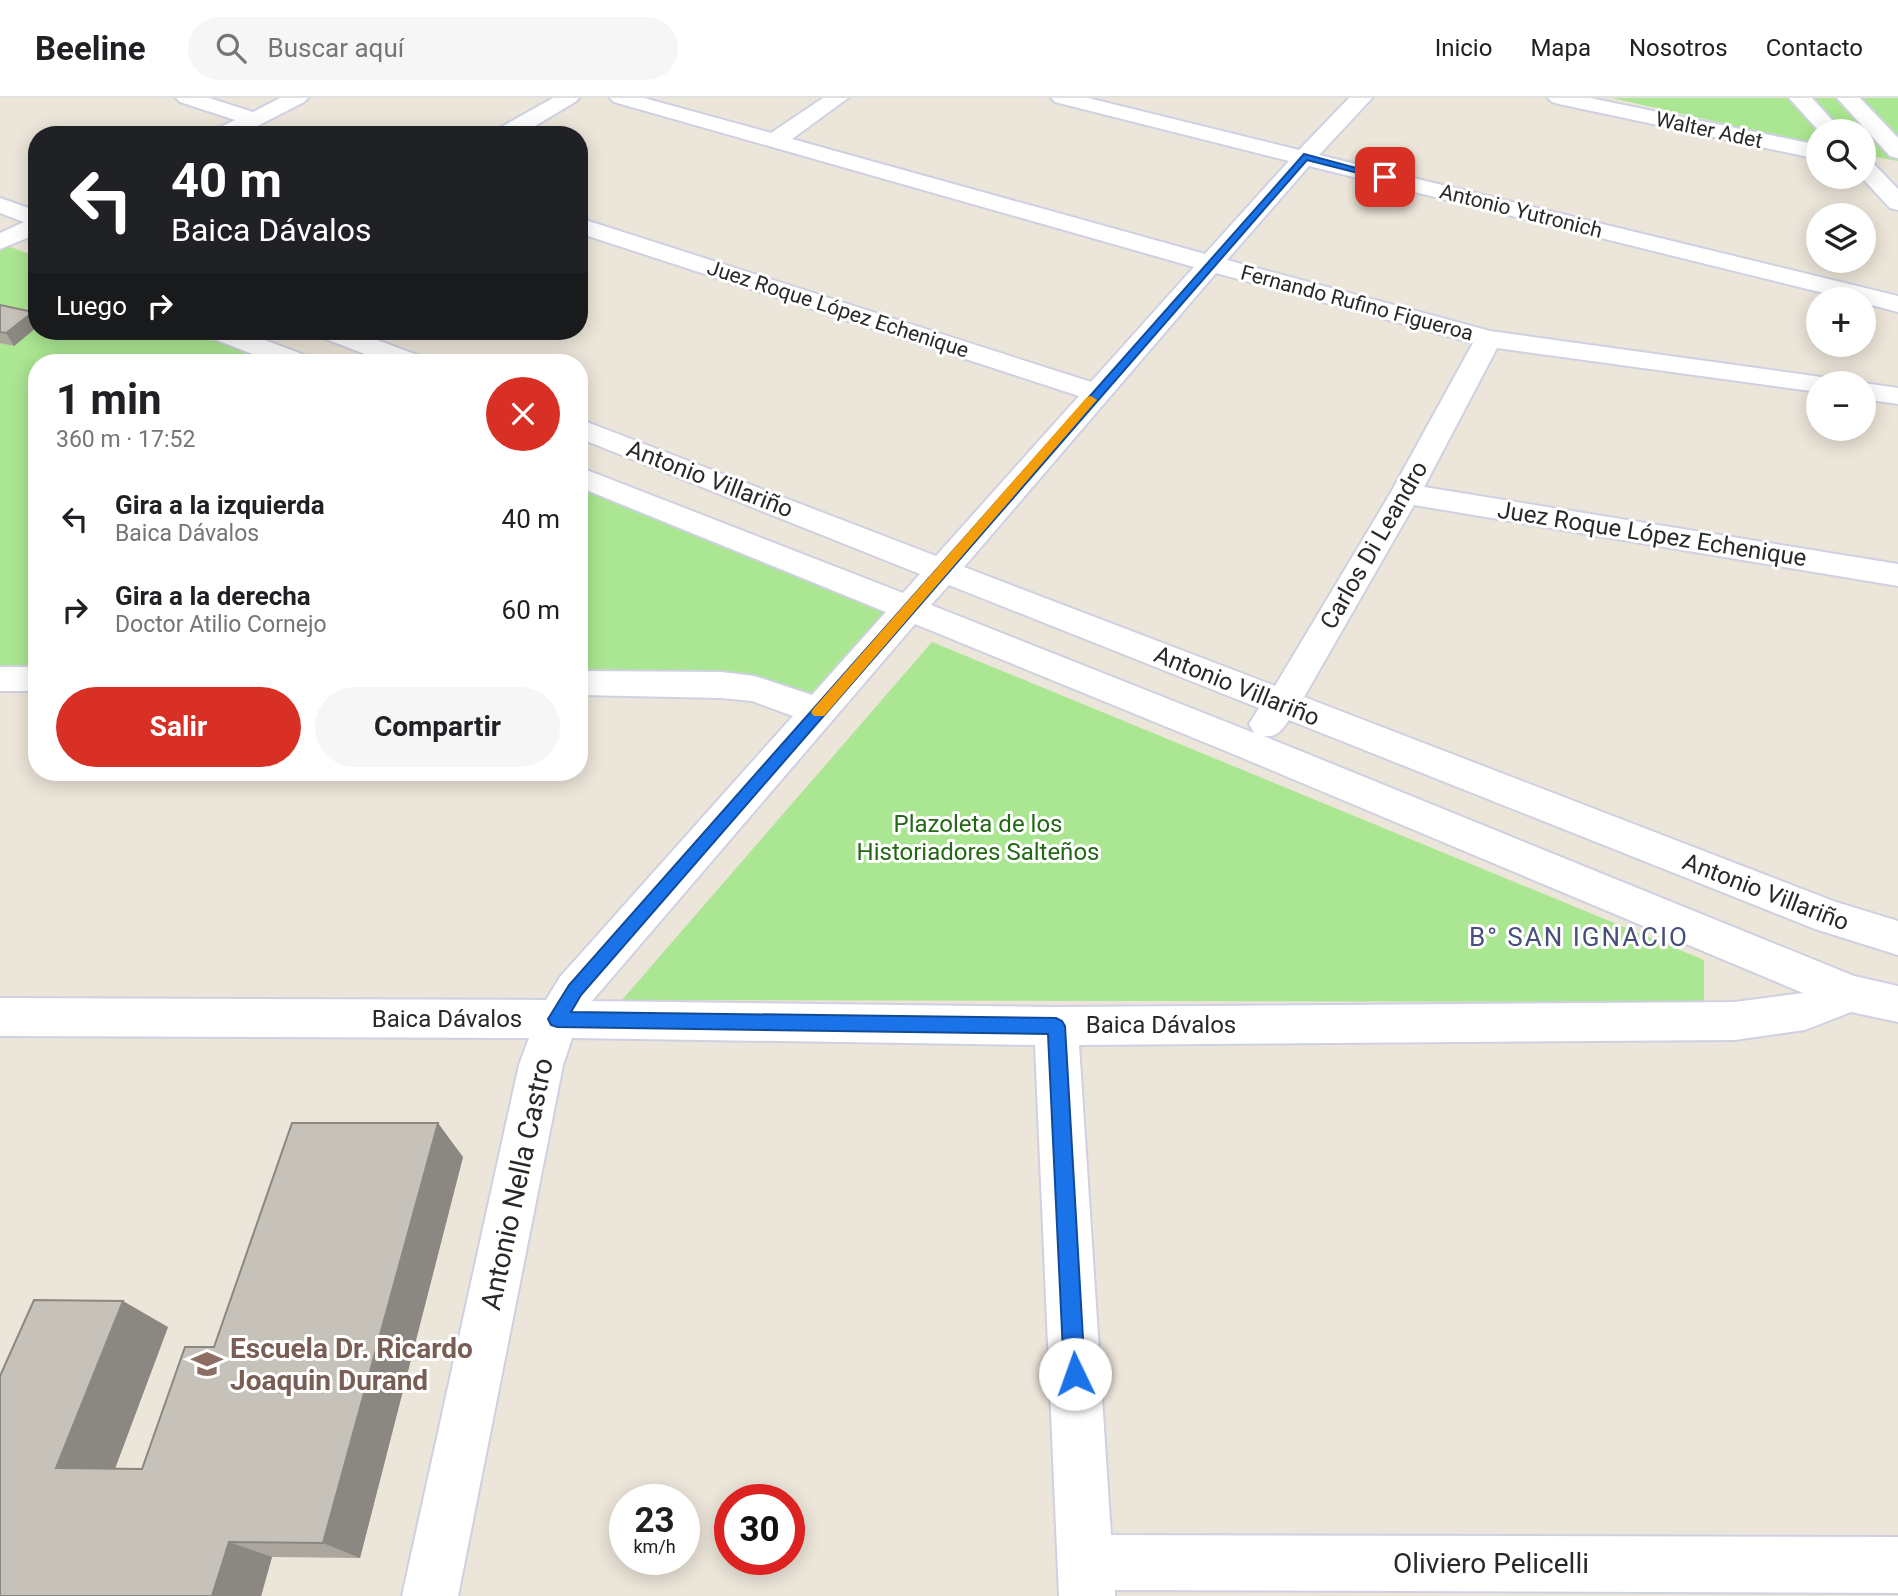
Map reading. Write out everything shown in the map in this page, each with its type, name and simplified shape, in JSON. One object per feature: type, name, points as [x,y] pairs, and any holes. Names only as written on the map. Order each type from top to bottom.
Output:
[{"type":"street","points":[[187,98],[254,119]]},
{"type":"street","points":[[240,126],[297,98]]},
{"type":"street","points":[[520,126],[568,98]]},
{"type":"street","name":"Fernando Rufino Figueroa","points":[[621,98],[1489,339],[1806,382]]},
{"type":"street","points":[[776,140],[837,98]]},
{"type":"street","name":"Antonio Yutronich","points":[[1062,98],[1898,304]]},
{"type":"street","name":"Antonio Nella Castro","points":[[430,1596],[541,1065],[557,1019],[575,990],[1304,157],[1361,98]]},
{"type":"street","name":"Walter Adet","points":[[1559,98],[1806,149]]},
{"type":"street","points":[[1800,98],[1819,119]]},
{"type":"street","points":[[1847,98],[1898,151]]},
{"type":"street","points":[[1876,166],[1898,169]]},
{"type":"street","points":[[1876,178],[1898,203]]},
{"type":"street","points":[[0,205],[28,216]]},
{"type":"street","name":"Juez Roque López Echenique","points":[[588,228],[1097,393]]},
{"type":"street","points":[[0,242],[28,229]]},
{"type":"street","points":[[0,242],[24,252]]},
{"type":"street","name":"Carlos Di Leandro","points":[[1251,746],[1282,704],[1405,494],[1489,339]]},
{"type":"street","points":[[241,340],[277,354]]},
{"type":"street","points":[[353,340],[389,354]]},
{"type":"street","points":[[1876,393],[1898,396]]},
{"type":"street","name":"Antonio Villariño","points":[[588,432],[1829,917],[1898,938]]},
{"type":"street","name":"Antonio Villariño","points":[[588,480],[1251,746],[1852,994]]},
{"type":"street","name":"Juez Roque López Echenique","points":[[1405,494],[1898,575]]},
{"type":"street","points":[[0,679],[28,679]]},
{"type":"street","points":[[588,683],[722,685],[754,689],[819,711]]},
{"type":"street","points":[[1852,994],[1898,1004]]},
{"type":"street","name":"Baica Dávalos","points":[[0,1017],[557,1019],[1056,1026],[1734,1021],[1805,1011],[1852,994]]},
{"type":"street","points":[[1056,1026],[1086,1579]]},
{"type":"street","name":"Oliviero Pelicelli","points":[[1086,1579],[1898,1565]]},
{"type":"green space","points":[[1612,98],[1898,98],[1898,161],[1876,157],[1876,119],[1806,119],[1806,142]]},
{"type":"green space","points":[[0,243],[28,254],[28,340],[242,340],[277,354],[28,354],[28,682],[0,682]]},
{"type":"green space","points":[[588,480],[907,608],[819,711],[721,685],[588,684]]},
{"type":"green space","name":"Plazoleta de los Historiadores Salteños","points":[[932,642],[1704,960],[1704,1002],[622,1000]]},
{"type":"building","points":[[0,305],[28,311],[28,316],[6,333],[0,332]]},
{"type":"building","points":[[292,1123],[438,1123],[323,1543],[229,1542],[212,1596],[0,1596],[0,1376],[34,1300],[123,1301],[56,1468],[142,1469],[185,1347],[214,1347]]},
{"type":"slow traffic","points":[[819,712],[1091,400]]},
{"type":"place","name":"Escuela Dr. Ricardo Joaquin Durand","points":[[207,1364]]},
{"type":"district","name":"B° SAN IGNACIO","points":[[1579,937]]},
{"type":"route","points":[[1075,1374],[1056,1026],[557,1019],[575,990],[1304,157],[1385,177]]}]
